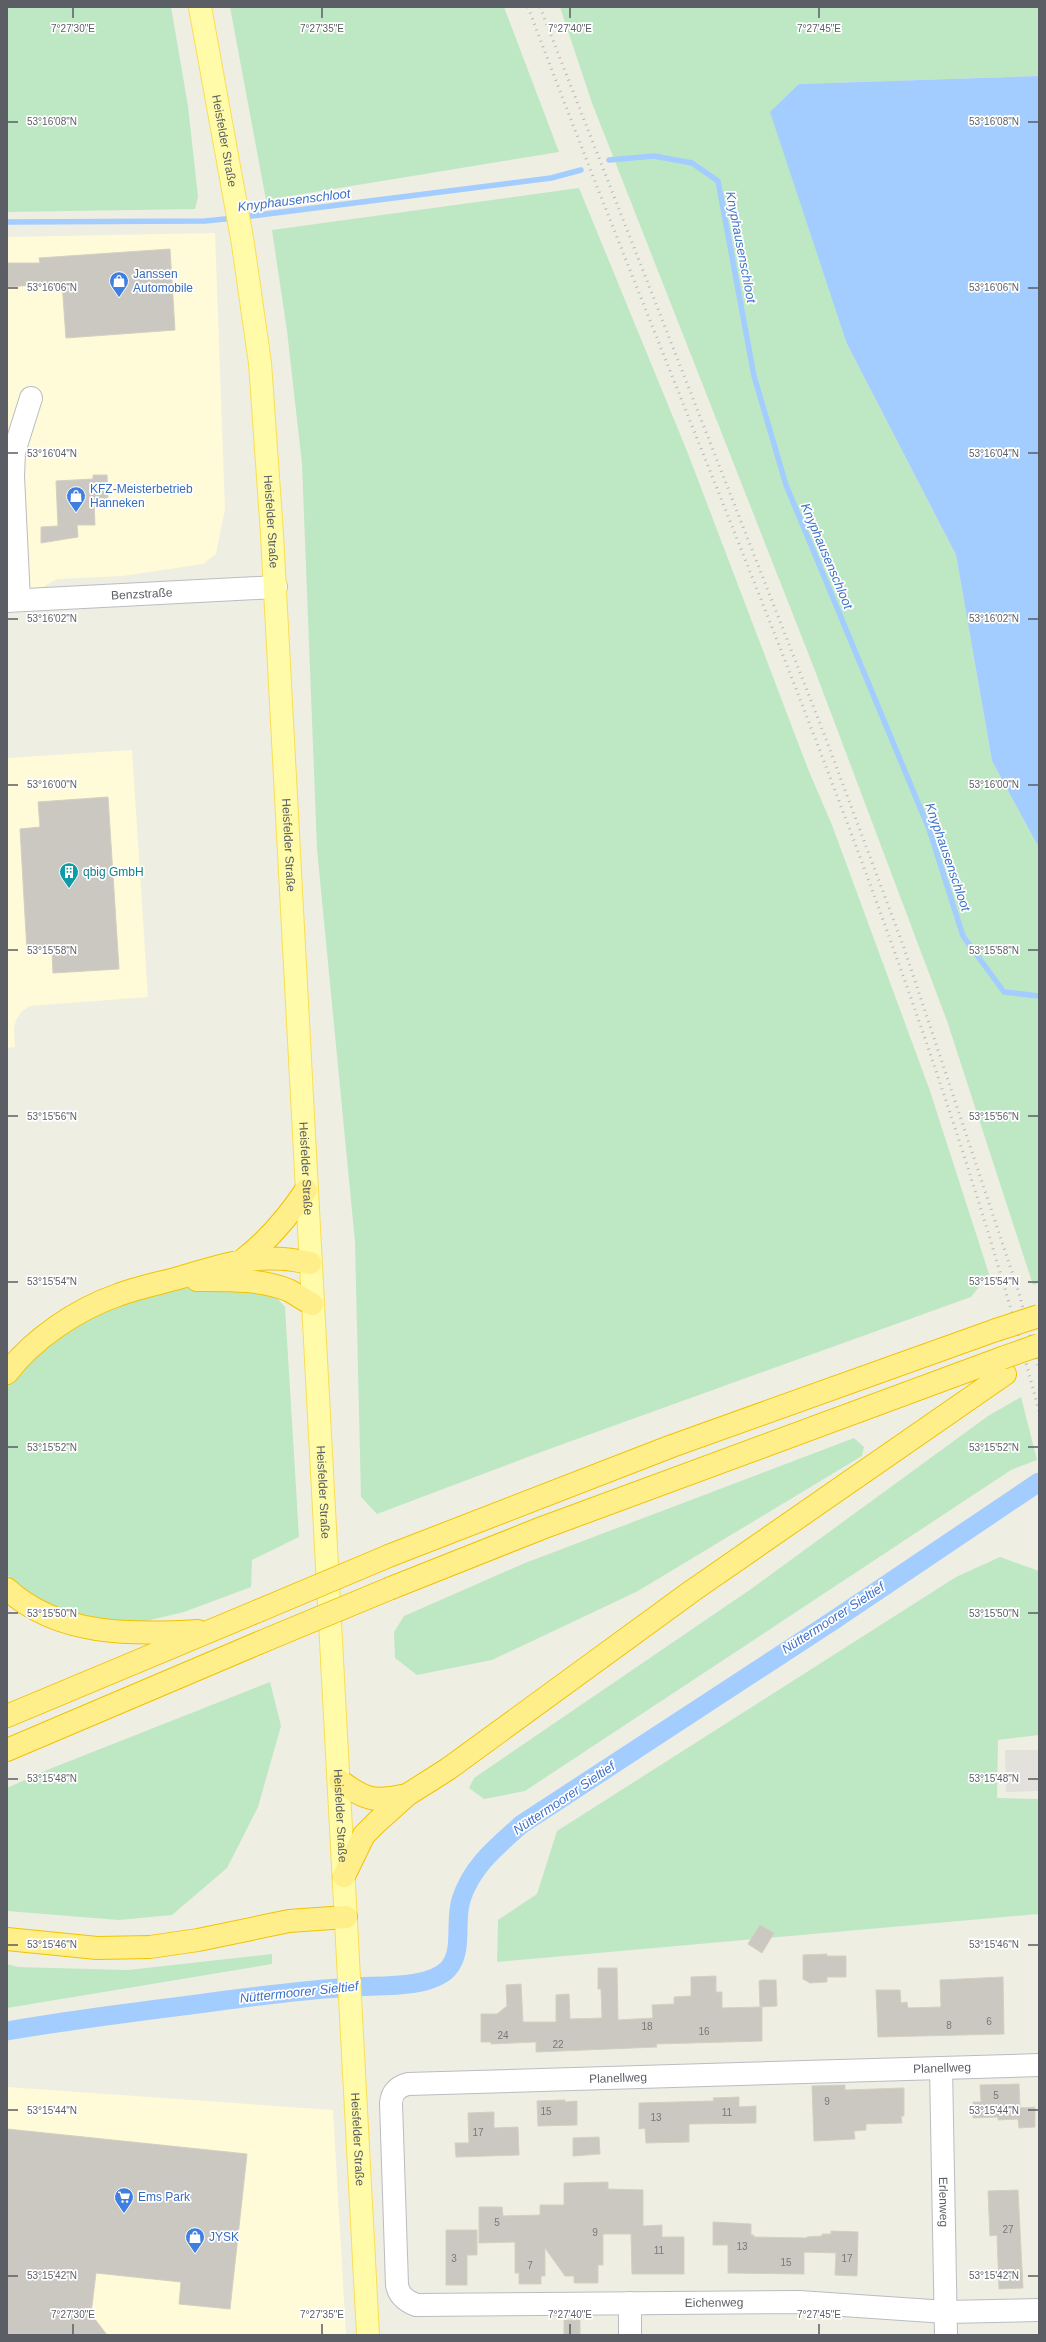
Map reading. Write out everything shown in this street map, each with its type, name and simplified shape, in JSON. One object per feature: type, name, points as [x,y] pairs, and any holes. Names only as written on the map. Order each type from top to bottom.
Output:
[{"type":"highway","points":[[244,1259],[266,1242],[285,1221],[306,1190]]},
{"type":"highway","points":[[7,1373],[33,1347],[80,1313],[117,1295],[244,1259],[288,1258],[310,1263]]},
{"type":"highway","points":[[172,1280],[229,1280],[267,1284],[288,1290],[312,1304]]},
{"type":"highway","points":[[7,1716],[391,1555],[672,1446],[1039,1316]]},
{"type":"highway","points":[[344,1876],[364,1835],[407,1795],[448,1768],[698,1586],[1032,1347]]},
{"type":"highway","points":[[7,1750],[391,1588],[542,1528],[1004,1366]]},
{"type":"highway","points":[[7,1589],[44,1615],[85,1627],[156,1632],[213,1630]]},
{"type":"highway","points":[[340,1781],[362,1797],[384,1800],[407,1795]]},
{"type":"highway","points":[[7,1939],[97,1948],[150,1948],[198,1940],[289,1921],[346,1917]]},
{"type":"main road","name":"Heisfelder Straße","points":[[200,7],[243,244],[260,363],[276,586],[306,1190],[340,1781],[368,2335]]},
{"type":"street","points":[[13,601],[14,452],[31,398]]},
{"type":"street","name":"Benzstraße","points":[[13,601],[276,586]]},
{"type":"street","name":"Planellweg","points":[[397,2285],[391,2103],[394,2091],[400,2086],[1039,2065]]},
{"type":"street","name":"Erlenweg","points":[[941,2068],[946,2335]]},
{"type":"street","name":"Eichenweg","points":[[397,2285],[404,2298],[416,2304],[798,2302],[946,2312],[1039,2310]]},
{"type":"street","points":[[630,2303],[630,2335]]},
{"type":"shaded area","points":[[215,233],[225,509],[216,554],[203,564],[123,576],[57,579],[32,593],[32,612],[7,613],[7,237]]},
{"type":"shaded area","points":[[132,750],[148,997],[30,1006],[21,1012],[16,1020],[14,1028],[15,1047],[7,1048],[7,758]]},
{"type":"shaded area","points":[[1005,1750],[1039,1750],[1039,1791],[1006,1792]]},
{"type":"shaded area","points":[[7,2087],[333,2110],[346,2335],[7,2335]]},
{"type":"green space","points":[[7,7],[171,7],[188,106],[198,197],[195,209],[7,212]]},
{"type":"green space","points":[[230,7],[504,7],[559,152],[266,200]]},
{"type":"green space","points":[[560,7],[1039,7],[1039,76],[799,84],[847,344],[956,555],[992,761],[1039,848],[1039,1283],[1033,1285],[947,1021],[814,668],[592,103]]},
{"type":"green space","points":[[579,188],[687,451],[808,769],[832,825],[930,1091],[989,1274],[971,1297],[552,1448],[377,1514],[361,1497],[355,1242],[317,849],[302,464],[287,331],[272,230]]},
{"type":"green space","points":[[195,1287],[260,1289],[277,1298],[285,1307],[299,1537],[252,1560],[251,1587],[184,1612],[142,1622],[111,1623],[56,1613],[7,1575],[7,1387],[35,1356],[86,1318],[132,1300],[177,1289]]},
{"type":"green space","points":[[1021,1397],[1037,1460],[1011,1470],[525,1791],[484,1799],[469,1788],[474,1778],[751,1589],[988,1416]]},
{"type":"green space","points":[[854,1438],[864,1447],[862,1456],[638,1591],[492,1660],[417,1675],[395,1658],[394,1632],[404,1616],[525,1563]]},
{"type":"green space","points":[[1000,1557],[1039,1571],[1039,1735],[998,1740],[997,1798],[1039,1799],[1039,1914],[497,1962],[498,1920],[537,1894],[557,1831],[956,1577]]},
{"type":"green space","points":[[270,1682],[281,1726],[258,1807],[227,1868],[172,1915],[119,1920],[7,1911],[7,1788],[52,1768]]},
{"type":"green space","points":[[272,1954],[272,1964],[7,2008],[7,1964],[18,1967],[128,1970]]},
{"type":"water","points":[[1039,76],[1039,848],[992,761],[956,555],[847,344],[770,112],[799,84]]},
{"type":"building","points":[[170,249],[175,330],[66,338],[62,283],[7,287],[7,263],[40,263],[39,258]]},
{"type":"building","name":"KFZ-Meisterbetrieb Hanneken","points":[[93,475],[107,475],[108,500],[94,501],[95,525],[77,525],[78,537],[41,543],[41,527],[58,526],[56,481],[93,479]]},
{"type":"building","name":"qbig GmbH","points":[[108,797],[119,969],[53,973],[52,950],[27,951],[20,829],[40,827],[38,802]]},
{"type":"building","points":[[760,1925],[774,1933],[762,1953],[748,1944]]},
{"type":"building","points":[[827,1954],[827,1956],[846,1956],[846,1977],[827,1977],[827,1982],[810,1983],[803,1979],[803,1955]]},
{"type":"building","points":[[598,1968],[617,1968],[618,2020],[653,2018],[652,2005],[674,2004],[674,1997],[691,1996],[691,1977],[716,1976],[716,1992],[722,1992],[722,2008],[762,2007],[762,2041],[656,2044],[657,2047],[536,2052],[536,2042],[491,2044],[491,2042],[481,2042],[481,2014],[497,2014],[507,2006],[506,1985],[521,1984],[523,2022],[556,2022],[556,1995],[569,1994],[570,2019],[602,2018],[601,1989],[598,1989]]},
{"type":"building","points":[[1003,1977],[1004,2034],[878,2037],[876,1990],[900,1990],[901,2003],[907,2002],[908,2008],[941,2007],[940,1980]]},
{"type":"building","points":[[776,1980],[777,2006],[760,2007],[759,1981]]},
{"type":"building","points":[[1019,2084],[1020,2108],[1035,2107],[1035,2127],[1019,2128],[1018,2119],[998,2120],[998,2117],[973,2118],[973,2102],[981,2102],[980,2085]]},
{"type":"building","points":[[845,2085],[845,2090],[904,2088],[904,2116],[901,2116],[902,2123],[866,2124],[866,2130],[854,2131],[855,2139],[814,2141],[812,2086]]},
{"type":"building","points":[[739,2097],[739,2107],[756,2106],[756,2123],[689,2124],[689,2142],[646,2143],[645,2128],[639,2129],[639,2103],[714,2101],[713,2098]]},
{"type":"building","points":[[565,2100],[565,2102],[577,2101],[577,2125],[538,2126],[537,2101]]},
{"type":"building","points":[[494,2112],[494,2128],[518,2127],[519,2155],[456,2157],[455,2143],[469,2143],[468,2113]]},
{"type":"building","name":"Ems Park","points":[[7,2129],[247,2154],[230,2309],[179,2304],[181,2282],[96,2273],[91,2314],[107,2335],[7,2335]]},
{"type":"building","points":[[599,2137],[600,2154],[573,2156],[573,2138]]},
{"type":"building","points":[[608,2182],[608,2189],[643,2190],[643,2226],[662,2225],[662,2237],[684,2237],[684,2274],[632,2274],[631,2234],[603,2234],[603,2265],[598,2265],[598,2283],[574,2283],[574,2276],[565,2276],[545,2248],[545,2276],[541,2276],[541,2284],[519,2284],[519,2273],[515,2273],[515,2242],[479,2243],[479,2207],[502,2207],[503,2216],[540,2215],[540,2205],[564,2205],[564,2183]]},
{"type":"building","points":[[1018,2190],[1023,2288],[999,2289],[997,2235],[990,2236],[988,2191]]},
{"type":"building","points":[[713,2222],[751,2224],[751,2235],[754,2235],[754,2237],[807,2238],[822,2236],[822,2234],[831,2234],[831,2231],[858,2232],[857,2276],[835,2275],[836,2253],[804,2252],[804,2274],[728,2273],[728,2245],[713,2245]]},
{"type":"building","points":[[446,2230],[477,2230],[477,2255],[467,2255],[467,2285],[446,2285]]},
{"type":"building","points":[[564,2320],[580,2320],[580,2335],[564,2335]]},
{"type":"waterway","name":"Knyphausenschloot","points":[[609,160],[654,156],[692,163],[718,181],[754,376],[786,485],[929,829],[963,936],[1004,992],[1039,996]]},
{"type":"waterway","name":"Knyphausenschloot","points":[[243,217],[551,178],[581,170]]},
{"type":"waterway","name":"Knyphausenschloot","points":[[7,222],[205,221],[235,218]]},
{"type":"waterway","name":"Nüttermoorer Sieltief","points":[[7,2031],[102,2016],[275,1994],[333,1988],[403,1985],[429,1980],[439,1975],[448,1969],[456,1954],[459,1909],[465,1888],[471,1877],[494,1849],[522,1824],[834,1620],[1039,1482]]},
{"type":"railway","points":[[528,7],[595,181],[802,703],[868,878],[930,1054],[988,1231],[1039,1411]]},
{"type":"railway","points":[[540,7],[824,734],[903,945],[1019,1293],[1039,1370]]},
{"type":"place","name":"Janssen Automobile","points":[[119,298]]},
{"type":"place","name":"KFZ-Meisterbetrieb Hanneken","points":[[76,513]]},
{"type":"place","name":"qbig GmbH","points":[[69,889]]},
{"type":"place","name":"Ems Park","points":[[124,2214]]},
{"type":"place","name":"JYSK","points":[[195,2254]]}]
